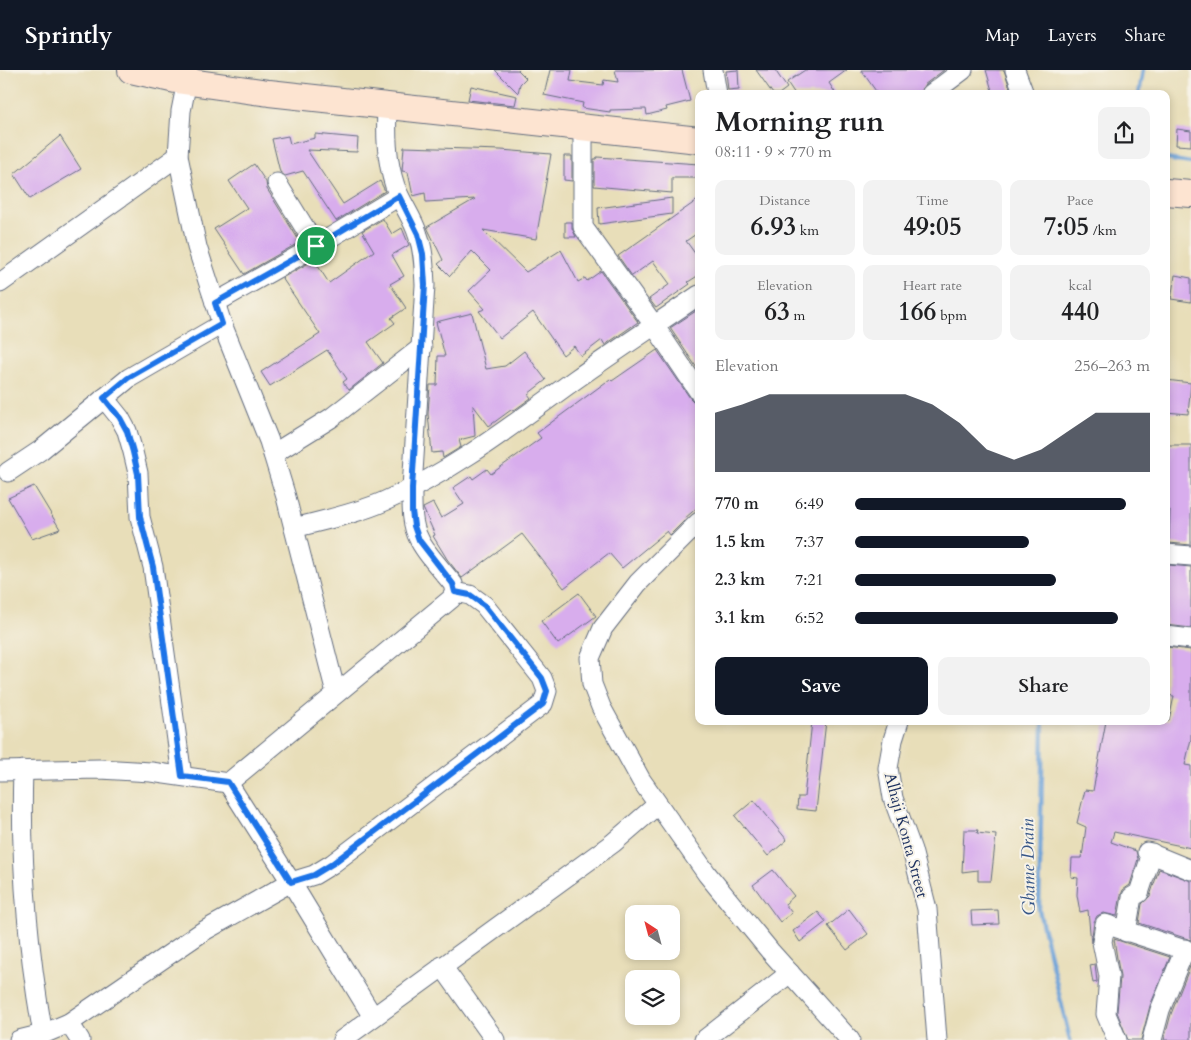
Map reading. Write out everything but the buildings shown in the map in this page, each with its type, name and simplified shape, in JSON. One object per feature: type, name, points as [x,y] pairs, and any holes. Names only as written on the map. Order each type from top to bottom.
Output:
[{"type":"main road","points":[[131,70],[387,106],[695,140]]},
{"type":"main road","points":[[1170,192],[1191,194]]},
{"type":"street","points":[[713,70],[716,90]]},
{"type":"street","points":[[936,90],[964,70]]},
{"type":"street","points":[[1015,70],[1022,90]]},
{"type":"street","points":[[180,77],[181,111],[178,156],[197,247],[222,324],[272,454],[294,528],[336,693]]},
{"type":"street","points":[[0,771],[100,769],[228,782],[451,599],[455,592],[453,584],[419,540],[414,526],[412,488],[425,285],[423,254],[418,234],[399,196],[388,161],[385,137],[387,106]]},
{"type":"street","points":[[583,127],[583,227],[654,325],[695,386]]},
{"type":"street","points":[[0,283],[178,156]]},
{"type":"street","points":[[277,183],[316,246]]},
{"type":"street","points":[[215,303],[399,196]]},
{"type":"street","points":[[294,528],[361,510],[412,488],[466,456],[519,421],[577,378],[695,298]]},
{"type":"street","points":[[8,472],[47,445],[136,374],[222,324]]},
{"type":"street","points":[[272,454],[330,418],[422,347]]},
{"type":"street","points":[[104,398],[123,425],[135,459],[138,474],[140,517],[153,567],[182,776]]},
{"type":"street","points":[[695,526],[638,583],[604,628],[590,658],[592,684],[600,707],[641,780],[708,874],[770,951],[850,1040]]},
{"type":"street","points":[[1170,554],[1191,556]]},
{"type":"street","points":[[19,1040],[43,1034],[69,1023],[91,1010],[159,960],[202,932],[291,882],[314,875],[332,864],[543,704],[547,691],[542,678],[484,605],[470,595],[455,592]]},
{"type":"street","points":[[1170,636],[1191,639]]},
{"type":"street","name":"Alhaji Konta Street","points":[[898,725],[888,768],[893,798],[912,850],[927,909],[937,1040]]},
{"type":"street","points":[[22,770],[21,825],[27,930],[32,976],[43,1034]]},
{"type":"street","points":[[228,782],[373,1017]]},
{"type":"street","points":[[342,1040],[613,842],[658,805]]},
{"type":"street","points":[[1126,932],[1132,897],[1139,893],[1149,853],[1191,870]]},
{"type":"street","points":[[1117,1040],[1106,1014],[1109,976],[1102,942],[1105,924],[1188,950],[1160,1010],[1152,1040]]},
{"type":"street","points":[[442,966],[495,1040]]},
{"type":"street","points":[[704,1040],[790,973]]},
{"type":"street","points":[[69,1023],[80,1040]]},
{"type":"waterway","name":"Gbame Drain","points":[[1140,90],[1143,70]]},
{"type":"waterway","points":[[1170,160],[1191,163]]},
{"type":"waterway","name":"Gbame Drain","points":[[1043,725],[1039,910],[1070,1040]]},
{"type":"route","points":[[399,196],[418,234],[423,254],[425,285],[412,488],[414,526],[419,540],[453,584],[455,592],[470,595],[484,605],[542,678],[547,691],[543,704],[363,842],[314,875],[291,882],[228,782],[182,776],[153,567],[150,549],[140,517],[138,474],[127,431],[120,418],[104,398],[128,378],[222,324],[215,303],[316,246],[399,196]]}]
